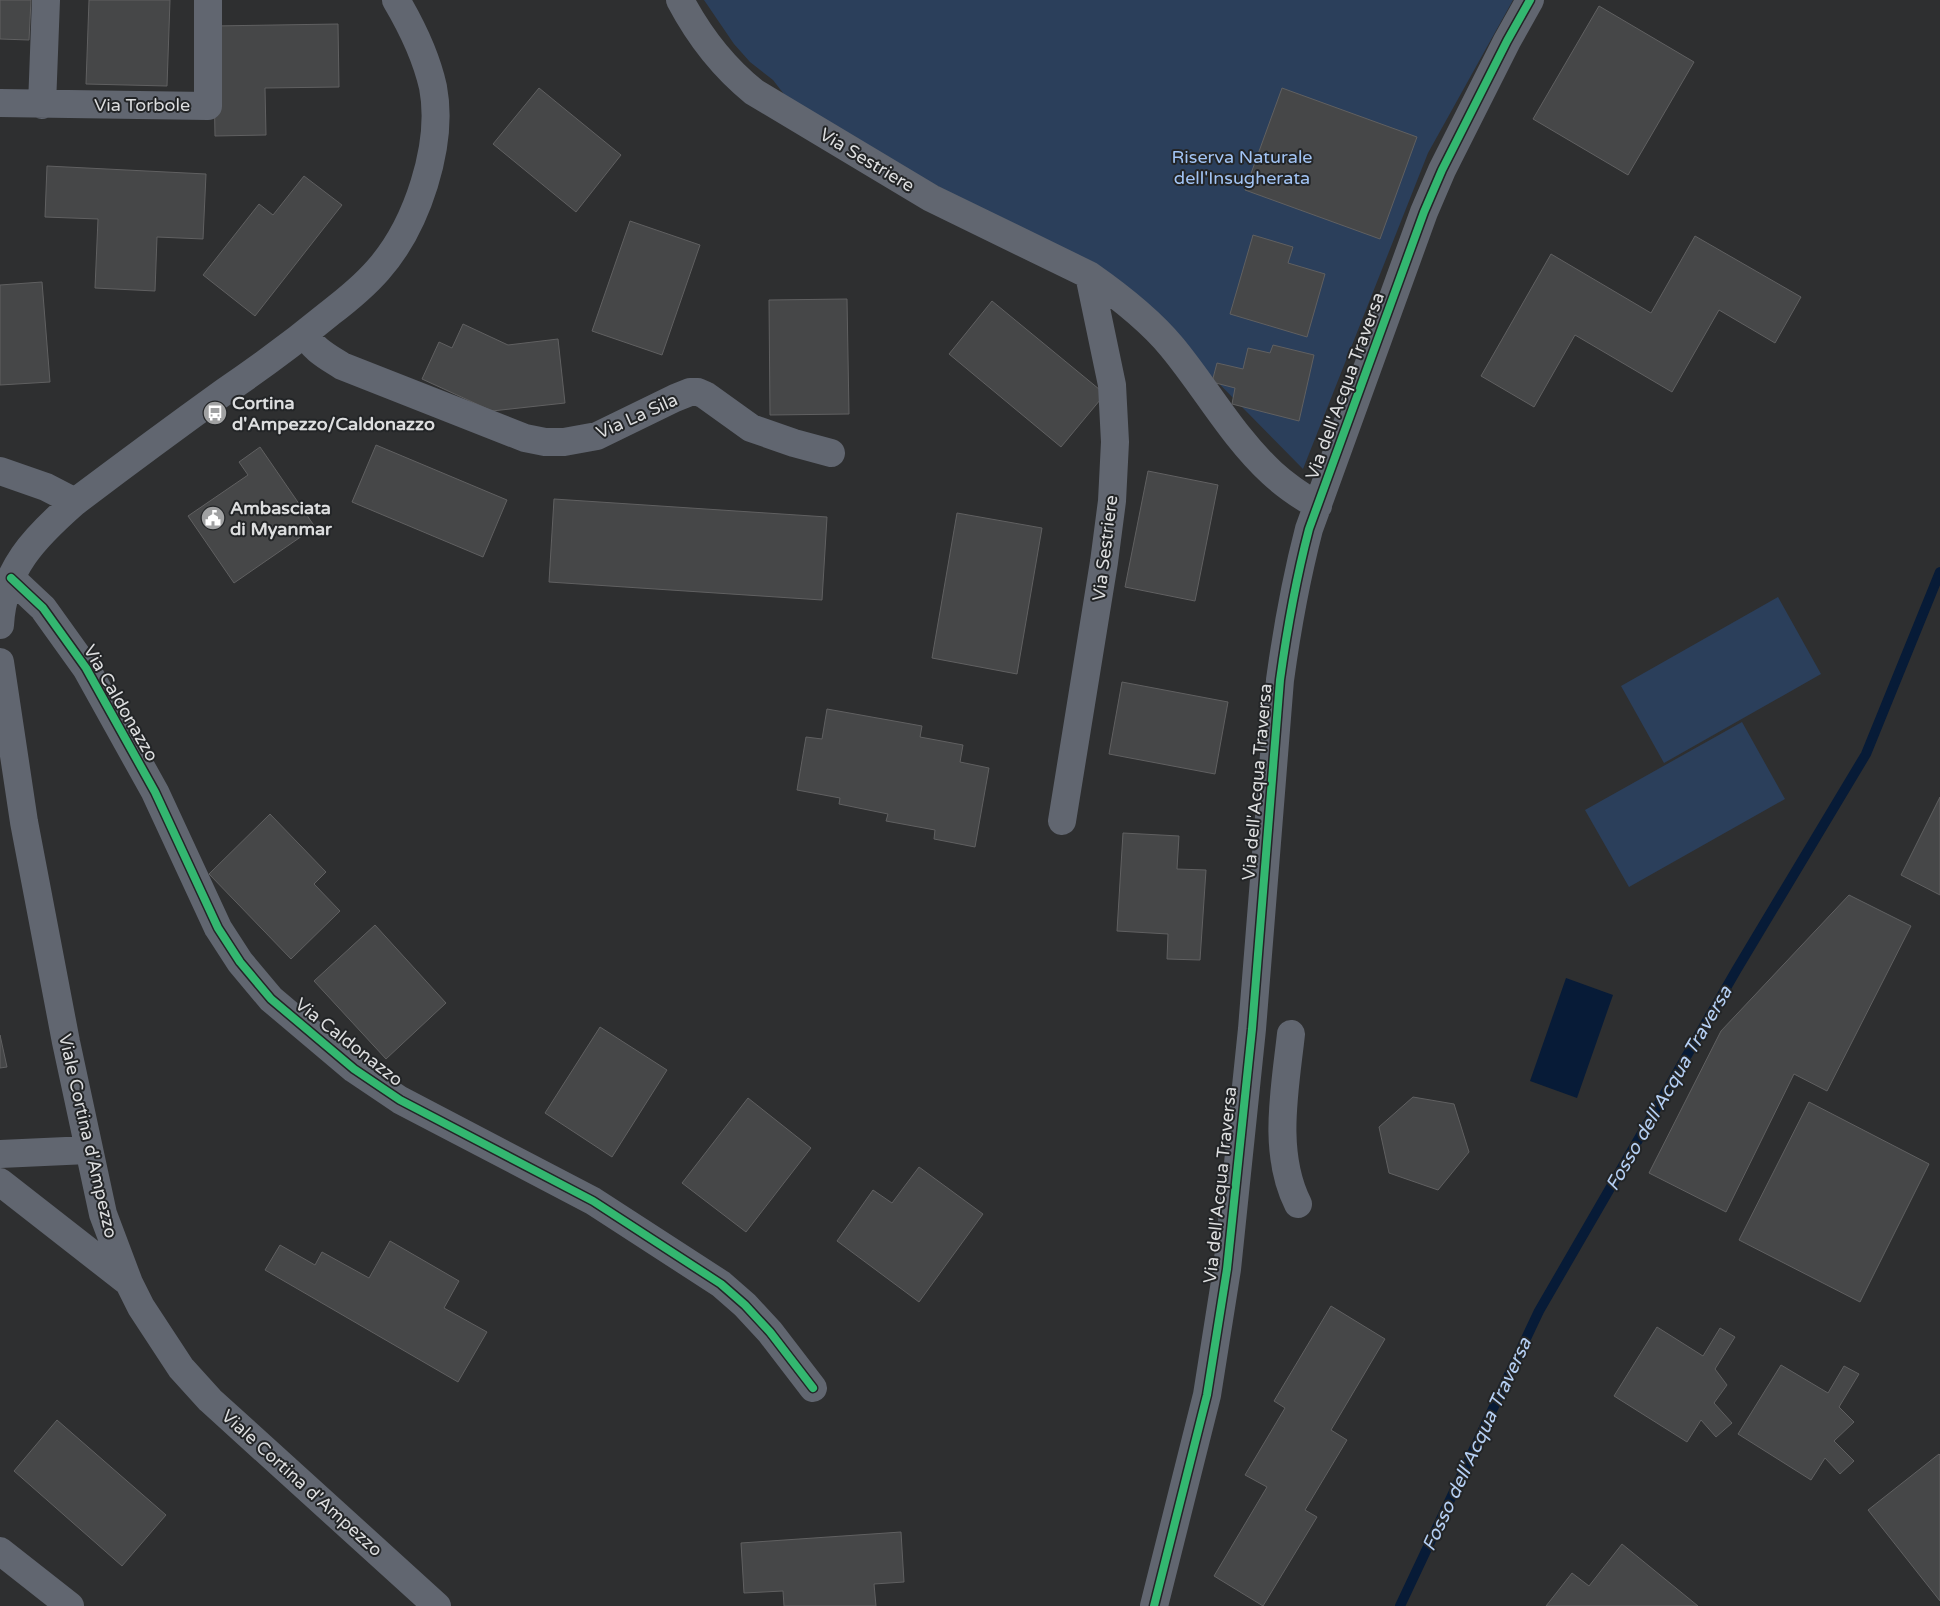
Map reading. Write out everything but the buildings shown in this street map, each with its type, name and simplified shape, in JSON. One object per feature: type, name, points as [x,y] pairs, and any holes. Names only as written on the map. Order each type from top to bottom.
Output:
[{"type":"street","points":[[42,105],[46,0]]},
{"type":"street","name":"Via Torbole","points":[[0,103],[208,106],[208,0]]},
{"type":"street","points":[[0,625],[6,587],[23,557],[43,530],[74,502],[306,333],[366,284],[380,269],[396,246],[410,221],[428,169],[434,141],[435,114],[433,88],[420,45],[396,0]]},
{"type":"street","name":"Via Sestriere","points":[[680,0],[690,18],[718,57],[736,78],[754,92],[931,198],[1089,275],[1111,290],[1154,327],[1172,347],[1257,458],[1289,487],[1318,506]]},
{"type":"street","name":"Via dell'Acqua Traversa","points":[[1154,1606],[1208,1395],[1227,1269],[1253,1020],[1280,680],[1294,592],[1309,529],[1424,212],[1450,153],[1530,0]]},
{"type":"street","name":"Via Sestriere","points":[[1062,821],[1103,572],[1112,501],[1115,442],[1112,385],[1089,275]]},
{"type":"street","name":"Via La Sila","points":[[306,333],[308,340],[317,349],[342,366],[525,438],[545,442],[564,442],[596,436],[675,398],[690,392],[698,392],[751,428],[831,453]]},
{"type":"street","points":[[0,471],[46,487],[74,502]]},
{"type":"street","name":"Via Caldonazzo","points":[[11,578],[43,608],[86,668],[155,792],[218,928],[240,962],[272,999],[354,1069],[400,1100],[594,1201],[721,1284],[745,1305],[770,1332],[813,1388]]},
{"type":"street","name":"Viale Cortina d'Ampezzo","points":[[0,662],[24,822],[88,1150],[103,1214],[129,1283],[146,1315],[181,1368],[210,1400],[437,1606]]},
{"type":"street","points":[[1292,1034],[1284,1093],[1283,1131],[1285,1168],[1290,1188],[1298,1204]]},
{"type":"street","points":[[1241,1128],[1283,1131]]},
{"type":"street","points":[[0,1154],[88,1150]]},
{"type":"street","points":[[0,1182],[129,1283]]},
{"type":"street","points":[[0,1550],[70,1606]]},
{"type":"green space","name":"Riserva Naturale dell'Insugherata","points":[[704,0],[1513,0],[1428,153],[1303,469],[1120,283],[797,111],[773,80],[750,62],[734,44]]},
{"type":"green space","points":[[1778,597],[1821,674],[1664,763],[1621,686]]},
{"type":"green space","points":[[1742,722],[1785,799],[1629,887],[1585,810]]},
{"type":"shaded area","points":[[1566,978],[1613,995],[1577,1098],[1530,1081]]},
{"type":"waterway","name":"Fosso dell'Acqua Traversa","points":[[1400,1606],[1539,1311],[1737,969],[1866,754],[1940,572]]},
{"type":"cycle path","points":[[1154,1606],[1207,1395],[1227,1269],[1252,1029],[1280,680],[1292,604],[1304,548],[1309,529],[1424,212],[1442,170],[1507,41],[1530,0]]},
{"type":"cycle path","points":[[11,578],[43,608],[86,668],[155,792],[218,928],[240,962],[271,999],[354,1069],[400,1100],[593,1201],[721,1284],[745,1305],[770,1332],[813,1388]]},
{"type":"place","name":"Cortina d'Ampezzo/Caldonazzo","points":[[215,413]]},
{"type":"place","name":"Ambasciata di Myanmar","points":[[213,518]]}]
